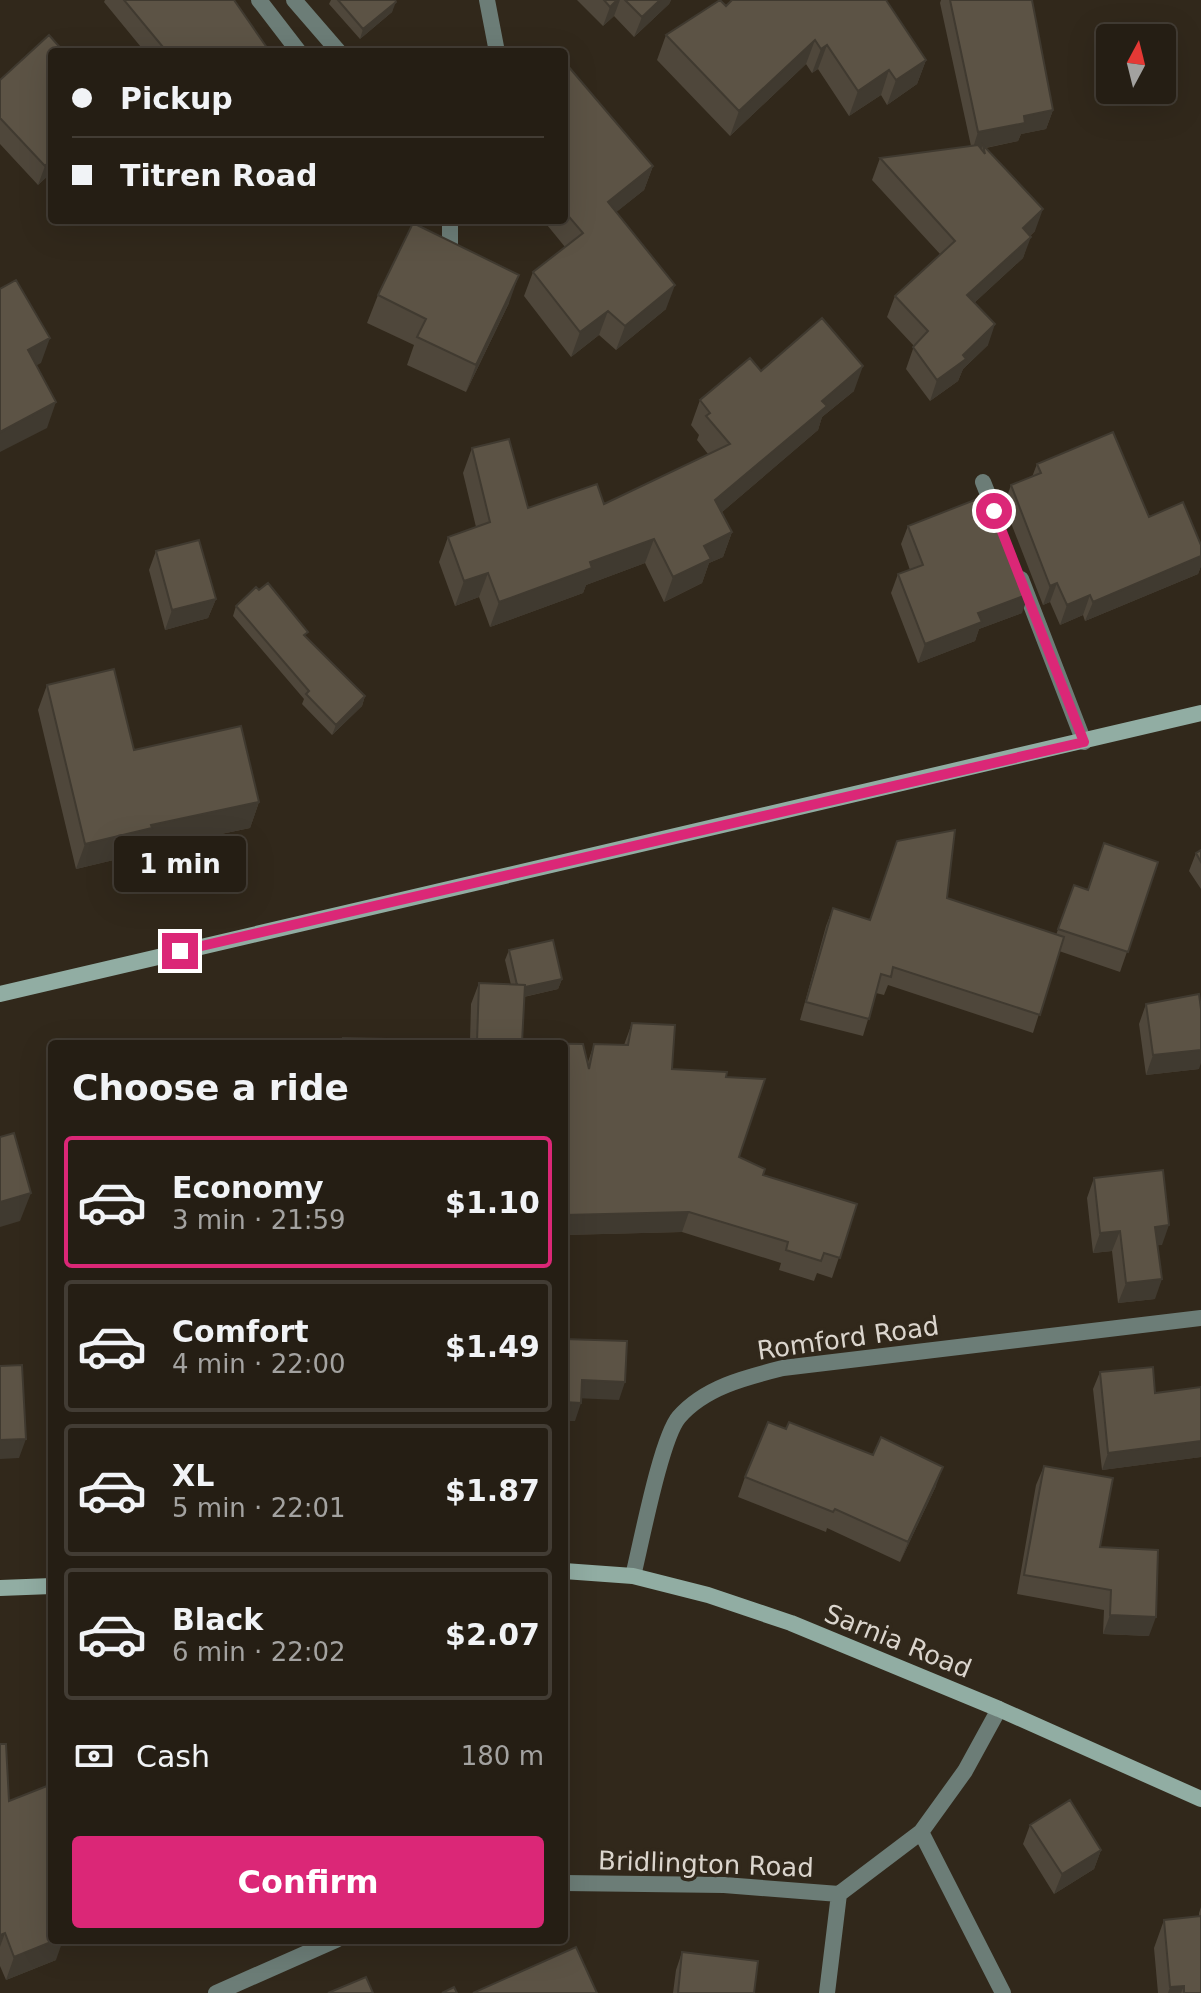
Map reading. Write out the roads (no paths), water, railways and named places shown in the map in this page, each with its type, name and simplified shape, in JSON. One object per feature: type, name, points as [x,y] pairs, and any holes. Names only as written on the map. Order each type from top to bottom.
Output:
[{"type":"street","points":[[259,0],[296,48]]},
{"type":"street","points":[[294,0],[336,48]]},
{"type":"street","points":[[487,0],[496,48]]},
{"type":"street","points":[[450,224],[450,245]]},
{"type":"street","points":[[983,482],[1000,525]]},
{"type":"street","points":[[1017,568],[1084,742]]},
{"type":"street","points":[[0,994],[1201,713]]},
{"type":"street","name":"Romford Road","points":[[633,1576],[663,1458],[677,1419],[702,1398],[739,1380],[783,1368],[1201,1318]]},
{"type":"street","name":"Sarnia Road","points":[[568,1571],[633,1576],[708,1595],[791,1623],[999,1709],[1201,1799]]},
{"type":"street","points":[[0,1588],[48,1586]]},
{"type":"street","name":"Bridlington Road","points":[[568,1883],[724,1885],[839,1894],[921,1832],[965,1771],[999,1709]]},
{"type":"street","points":[[921,1832],[1003,1993]]},
{"type":"street","points":[[827,1993],[839,1894]]},
{"type":"street","points":[[216,1993],[327,1944]]}]
